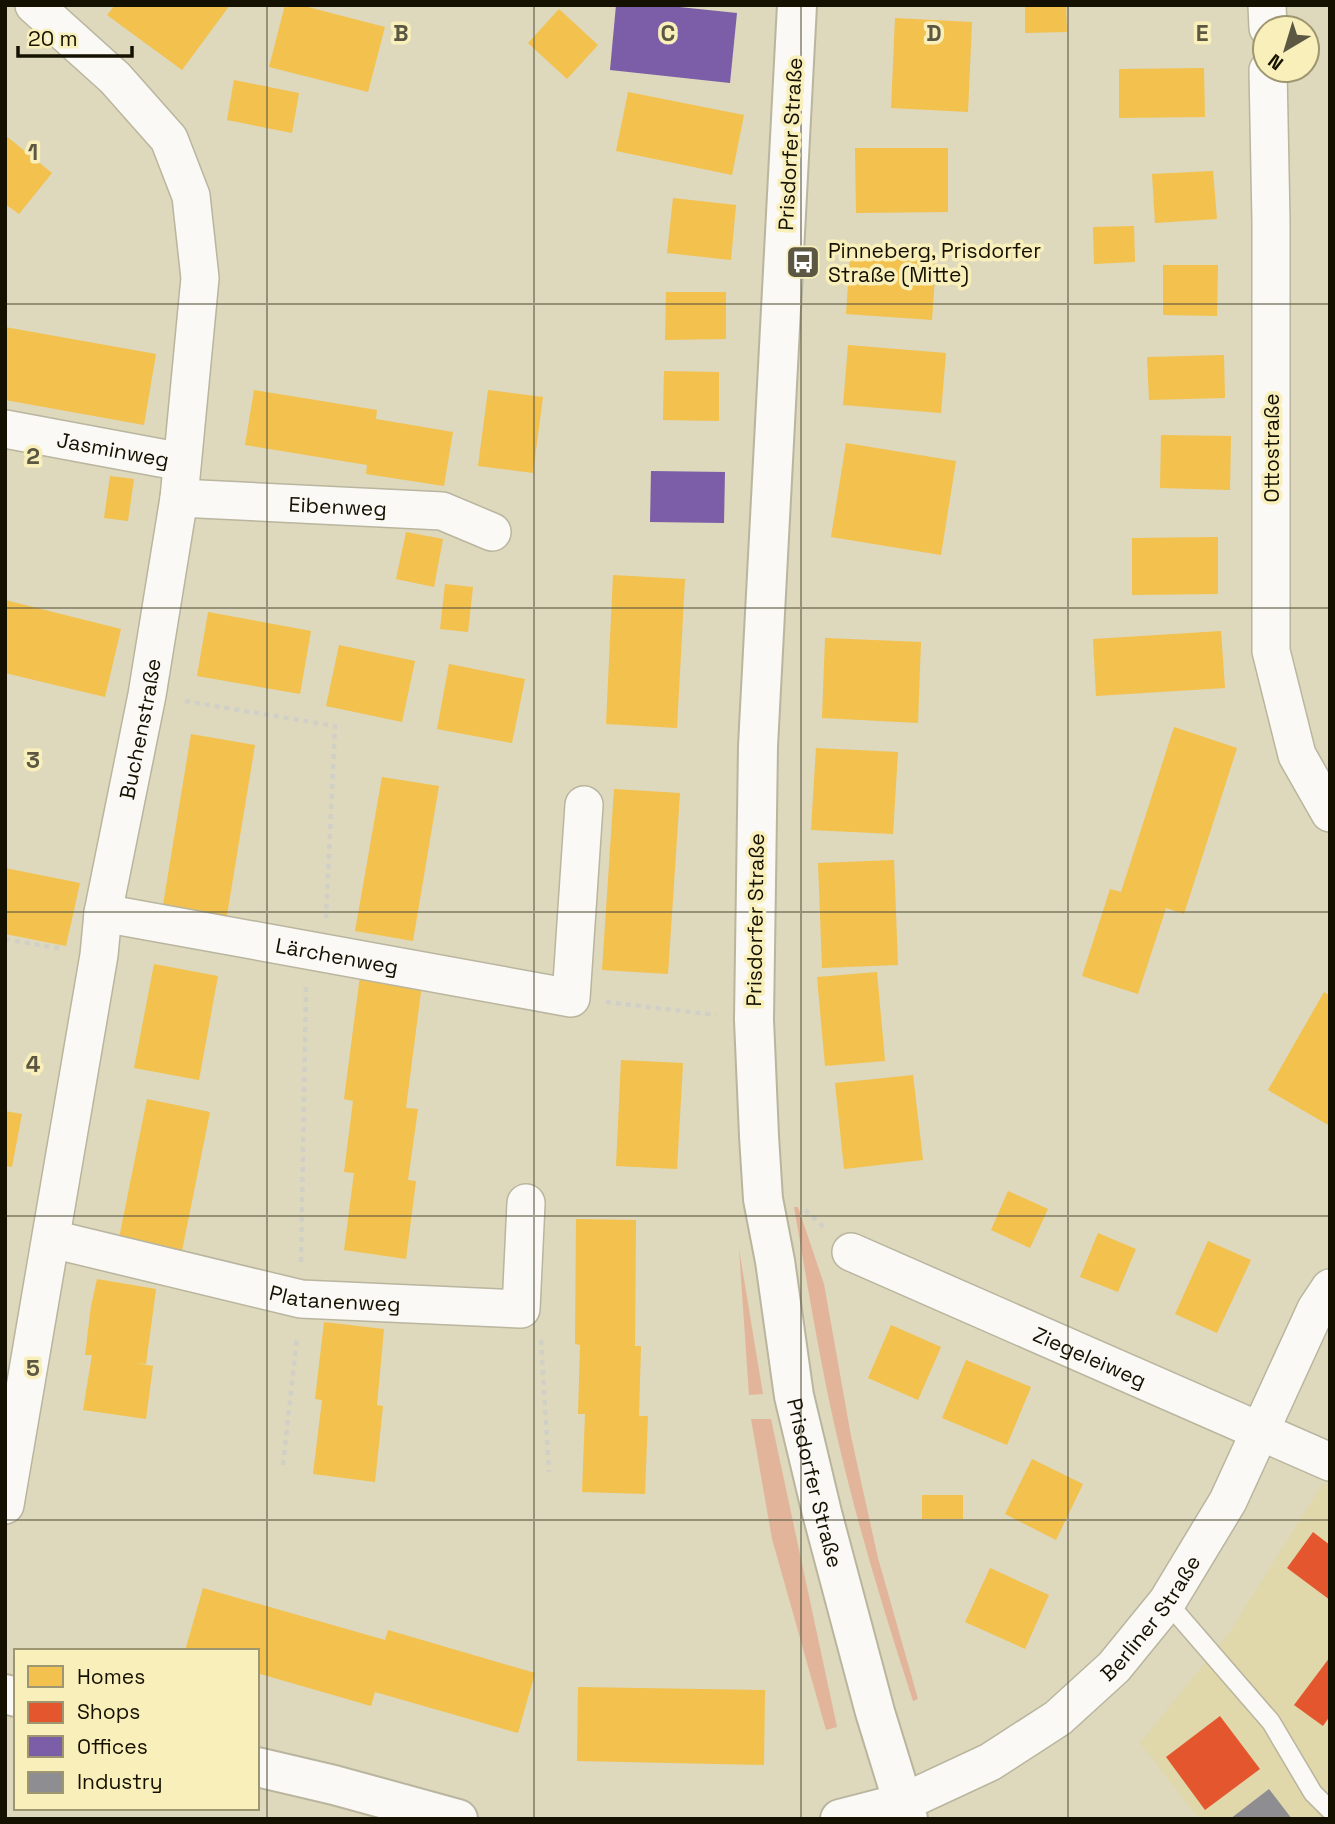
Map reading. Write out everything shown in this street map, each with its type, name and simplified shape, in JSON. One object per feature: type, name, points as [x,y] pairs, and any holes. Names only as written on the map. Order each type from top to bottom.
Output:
[{"type":"street","name":"Buchenstraße","points":[[5,1505],[52,1239],[99,955],[103,914],[147,695],[179,498],[200,278],[191,197],[169,139],[115,78],[34,5]]},
{"type":"street","name":"Prisdorfer Straße","points":[[797,5],[758,746],[754,1020],[763,1199],[775,1261],[794,1396],[822,1513],[905,1811]]},
{"type":"street","name":"Ottostraße","points":[[1268,84],[1271,651],[1297,755],[1330,813]]},
{"type":"street","name":"Jasminweg","points":[[5,429],[182,462]]},
{"type":"street","name":"Eibenweg","points":[[179,498],[442,511],[492,532]]},
{"type":"street","points":[[571,998],[584,805]]},
{"type":"street","name":"Lärchenweg","points":[[103,914],[571,998]]},
{"type":"street","points":[[521,1309],[526,1203]]},
{"type":"street","name":"Platanenweg","points":[[52,1239],[301,1299],[521,1309]]},
{"type":"street","name":"Ziegeleiweg","points":[[851,1252],[1330,1462]]},
{"type":"street","name":"Berliner Straße","points":[[840,1819],[905,1811],[990,1762],[1058,1718],[1114,1667],[1167,1602],[1228,1501],[1316,1309],[1330,1288]]},
{"type":"street","points":[[259,1767],[458,1819]]},
{"type":"lane","points":[[1167,1602],[1271,1722],[1313,1793],[1330,1810]]},
{"type":"path","points":[[147,695],[335,726],[315,952],[301,1299],[284,1465]]},
{"type":"path","points":[[5,939],[99,955]]},
{"type":"path","points":[[571,998],[754,1020]]},
{"type":"path","points":[[763,1199],[793,1198],[851,1252]]},
{"type":"path","points":[[521,1309],[540,1324],[549,1472]]},
{"type":"shaded area","points":[[794,1207],[798,1207],[824,1284],[851,1436],[878,1558],[918,1699],[913,1701],[874,1576],[840,1449]]},
{"type":"shaded area","points":[[739,1249],[763,1394],[749,1395]]},
{"type":"shaded area","points":[[751,1419],[771,1419],[837,1727],[826,1730],[772,1539]]},
{"type":"shaded area","points":[[1323,1483],[1330,1486],[1330,1819],[1199,1819],[1140,1743],[1229,1633]]},
{"type":"building: Homes","points":[[115,5],[230,5],[182,70],[107,15]]},
{"type":"building: Homes","points":[[285,5],[300,5],[385,27],[368,92],[269,67]]},
{"type":"building: Homes","points":[[1025,5],[1066,5],[1067,32],[1025,33]]},
{"type":"building: Homes","points":[[559,9],[598,45],[567,79],[528,43]]},
{"type":"building: Homes","points":[[895,18],[972,22],[968,112],[891,108]]},
{"type":"building: Homes","points":[[1204,68],[1205,117],[1119,118],[1119,69]]},
{"type":"building: Homes","points":[[234,80],[299,93],[292,133],[227,120]]},
{"type":"building: Homes","points":[[628,92],[744,115],[732,175],[616,151]]},
{"type":"building: Homes","points":[[5,135],[52,173],[19,214],[5,204]]},
{"type":"building: Homes","points":[[855,148],[948,148],[948,212],[856,213]]},
{"type":"building: Homes","points":[[1213,171],[1217,219],[1155,223],[1152,174]]},
{"type":"building: Homes","points":[[673,198],[736,205],[731,260],[667,253]]},
{"type":"building: Homes","points":[[1134,226],[1135,262],[1094,264],[1093,227]]},
{"type":"building: Homes","points":[[850,256],[936,261],[932,320],[846,314]]},
{"type":"building: Homes","points":[[1163,265],[1218,265],[1217,316],[1163,315]]},
{"type":"building: Homes","points":[[666,292],[726,292],[726,339],[665,340]]},
{"type":"building: Homes","points":[[5,327],[156,354],[144,425],[5,400]]},
{"type":"building: Homes","points":[[848,345],[946,353],[941,413],[843,405]]},
{"type":"building: Homes","points":[[1224,355],[1225,398],[1149,400],[1147,357]]},
{"type":"building: Homes","points":[[664,371],[719,372],[719,421],[663,420]]},
{"type":"building: Homes","points":[[254,390],[377,410],[376,419],[453,432],[444,486],[366,474],[367,465],[245,445]]},
{"type":"building: Homes","points":[[488,390],[543,397],[533,473],[478,466]]},
{"type":"building: Homes","points":[[1161,435],[1231,436],[1230,490],[1160,488]]},
{"type":"building: Homes","points":[[846,443],[956,461],[941,555],[831,537]]},
{"type":"building: Homes","points":[[110,476],[134,479],[128,521],[104,518]]},
{"type":"building: Homes","points":[[406,532],[443,539],[434,587],[396,579]]},
{"type":"building: Homes","points":[[1218,537],[1218,594],[1132,595],[1132,538]]},
{"type":"building: Homes","points":[[613,575],[685,579],[677,728],[606,724]]},
{"type":"building: Homes","points":[[445,584],[473,587],[468,632],[440,629]]},
{"type":"building: Homes","points":[[5,600],[121,629],[105,697],[5,673]]},
{"type":"building: Homes","points":[[208,612],[311,631],[300,694],[197,676]]},
{"type":"building: Homes","points":[[1221,631],[1225,688],[1096,696],[1093,639]]},
{"type":"building: Homes","points":[[825,638],[921,642],[918,723],[822,718]]},
{"type":"building: Homes","points":[[339,645],[415,661],[402,722],[326,706]]},
{"type":"building: Homes","points":[[449,664],[525,679],[512,743],[437,729]]},
{"type":"building: Homes","points":[[1174,727],[1237,748],[1184,914],[1166,908],[1138,994],[1082,976],[1110,889],[1121,892]]},
{"type":"building: Homes","points":[[191,734],[255,745],[226,921],[162,911]]},
{"type":"building: Homes","points":[[816,748],[898,752],[893,834],[811,830]]},
{"type":"building: Homes","points":[[382,777],[439,786],[413,941],[355,931]]},
{"type":"building: Homes","points":[[614,789],[680,793],[668,974],[602,970]]},
{"type":"building: Homes","points":[[894,860],[898,965],[822,968],[818,863]]},
{"type":"building: Homes","points":[[5,868],[80,883],[66,946],[5,934]]},
{"type":"building: Homes","points":[[154,964],[218,976],[199,1080],[134,1068]]},
{"type":"building: Homes","points":[[877,972],[885,1061],[825,1066],[817,977]]},
{"type":"building: Homes","points":[[360,976],[422,984],[406,1108],[418,1109],[408,1180],[416,1181],[406,1259],[344,1250],[354,1173],[344,1172],[353,1101],[344,1099]]},
{"type":"building: Homes","points":[[1324,992],[1330,996],[1330,1126],[1268,1090]]},
{"type":"building: Homes","points":[[621,1060],[683,1063],[677,1169],[616,1166]]},
{"type":"building: Homes","points":[[913,1075],[923,1160],[844,1169],[835,1083]]},
{"type":"building: Homes","points":[[147,1099],[210,1112],[181,1256],[118,1243]]},
{"type":"building: Homes","points":[[5,1111],[22,1114],[12,1167],[5,1166]]},
{"type":"building: Homes","points":[[1008,1191],[1048,1209],[1030,1248],[991,1230]]},
{"type":"building: Homes","points":[[576,1219],[636,1220],[635,1346],[641,1346],[639,1416],[648,1416],[645,1494],[582,1492],[585,1414],[578,1414],[580,1345],[575,1344]]},
{"type":"building: Homes","points":[[1098,1233],[1136,1249],[1118,1292],[1080,1277]]},
{"type":"building: Homes","points":[[1208,1241],[1251,1260],[1217,1333],[1175,1314]]},
{"type":"building: Homes","points":[[97,1279],[156,1289],[146,1364],[135,1363],[153,1366],[146,1419],[83,1410],[92,1355],[85,1355]]},
{"type":"building: Homes","points":[[324,1322],[384,1329],[377,1405],[383,1406],[375,1482],[313,1474],[322,1400],[315,1399]]},
{"type":"building: Homes","points":[[891,1325],[941,1347],[918,1400],[868,1378]]},
{"type":"building: Homes","points":[[966,1360],[1031,1387],[1007,1445],[942,1418]]},
{"type":"building: Homes","points":[[1032,1459],[1083,1484],[1056,1540],[1005,1514]]},
{"type":"building: Homes","points":[[922,1495],[963,1495],[963,1519],[922,1519]]},
{"type":"building: Homes","points":[[990,1568],[1049,1595],[1025,1649],[965,1622]]},
{"type":"building: Homes","points":[[203,1588],[385,1640],[388,1630],[535,1673],[518,1733],[375,1692],[371,1706],[259,1674],[259,1649],[186,1649]]},
{"type":"building: Homes","points":[[578,1687],[765,1690],[764,1765],[577,1761]]},
{"type":"building: Shops","points":[[1313,1532],[1330,1545],[1330,1600],[1287,1568]]},
{"type":"building: Shops","points":[[1330,1657],[1330,1716],[1323,1726],[1294,1705]]},
{"type":"building: Shops","points":[[1220,1716],[1260,1769],[1205,1810],[1166,1757]]},
{"type":"building: Offices","points":[[616,5],[660,5],[737,13],[730,83],[610,70]]},
{"type":"building: Offices","points":[[651,471],[725,472],[724,523],[650,522]]},
{"type":"building: Industry","points":[[1269,1789],[1292,1819],[1230,1819]]},
{"type":"place","name":"Pinneberg, Prisdorfer Straße (Mitte)","points":[[803,262]]}]
